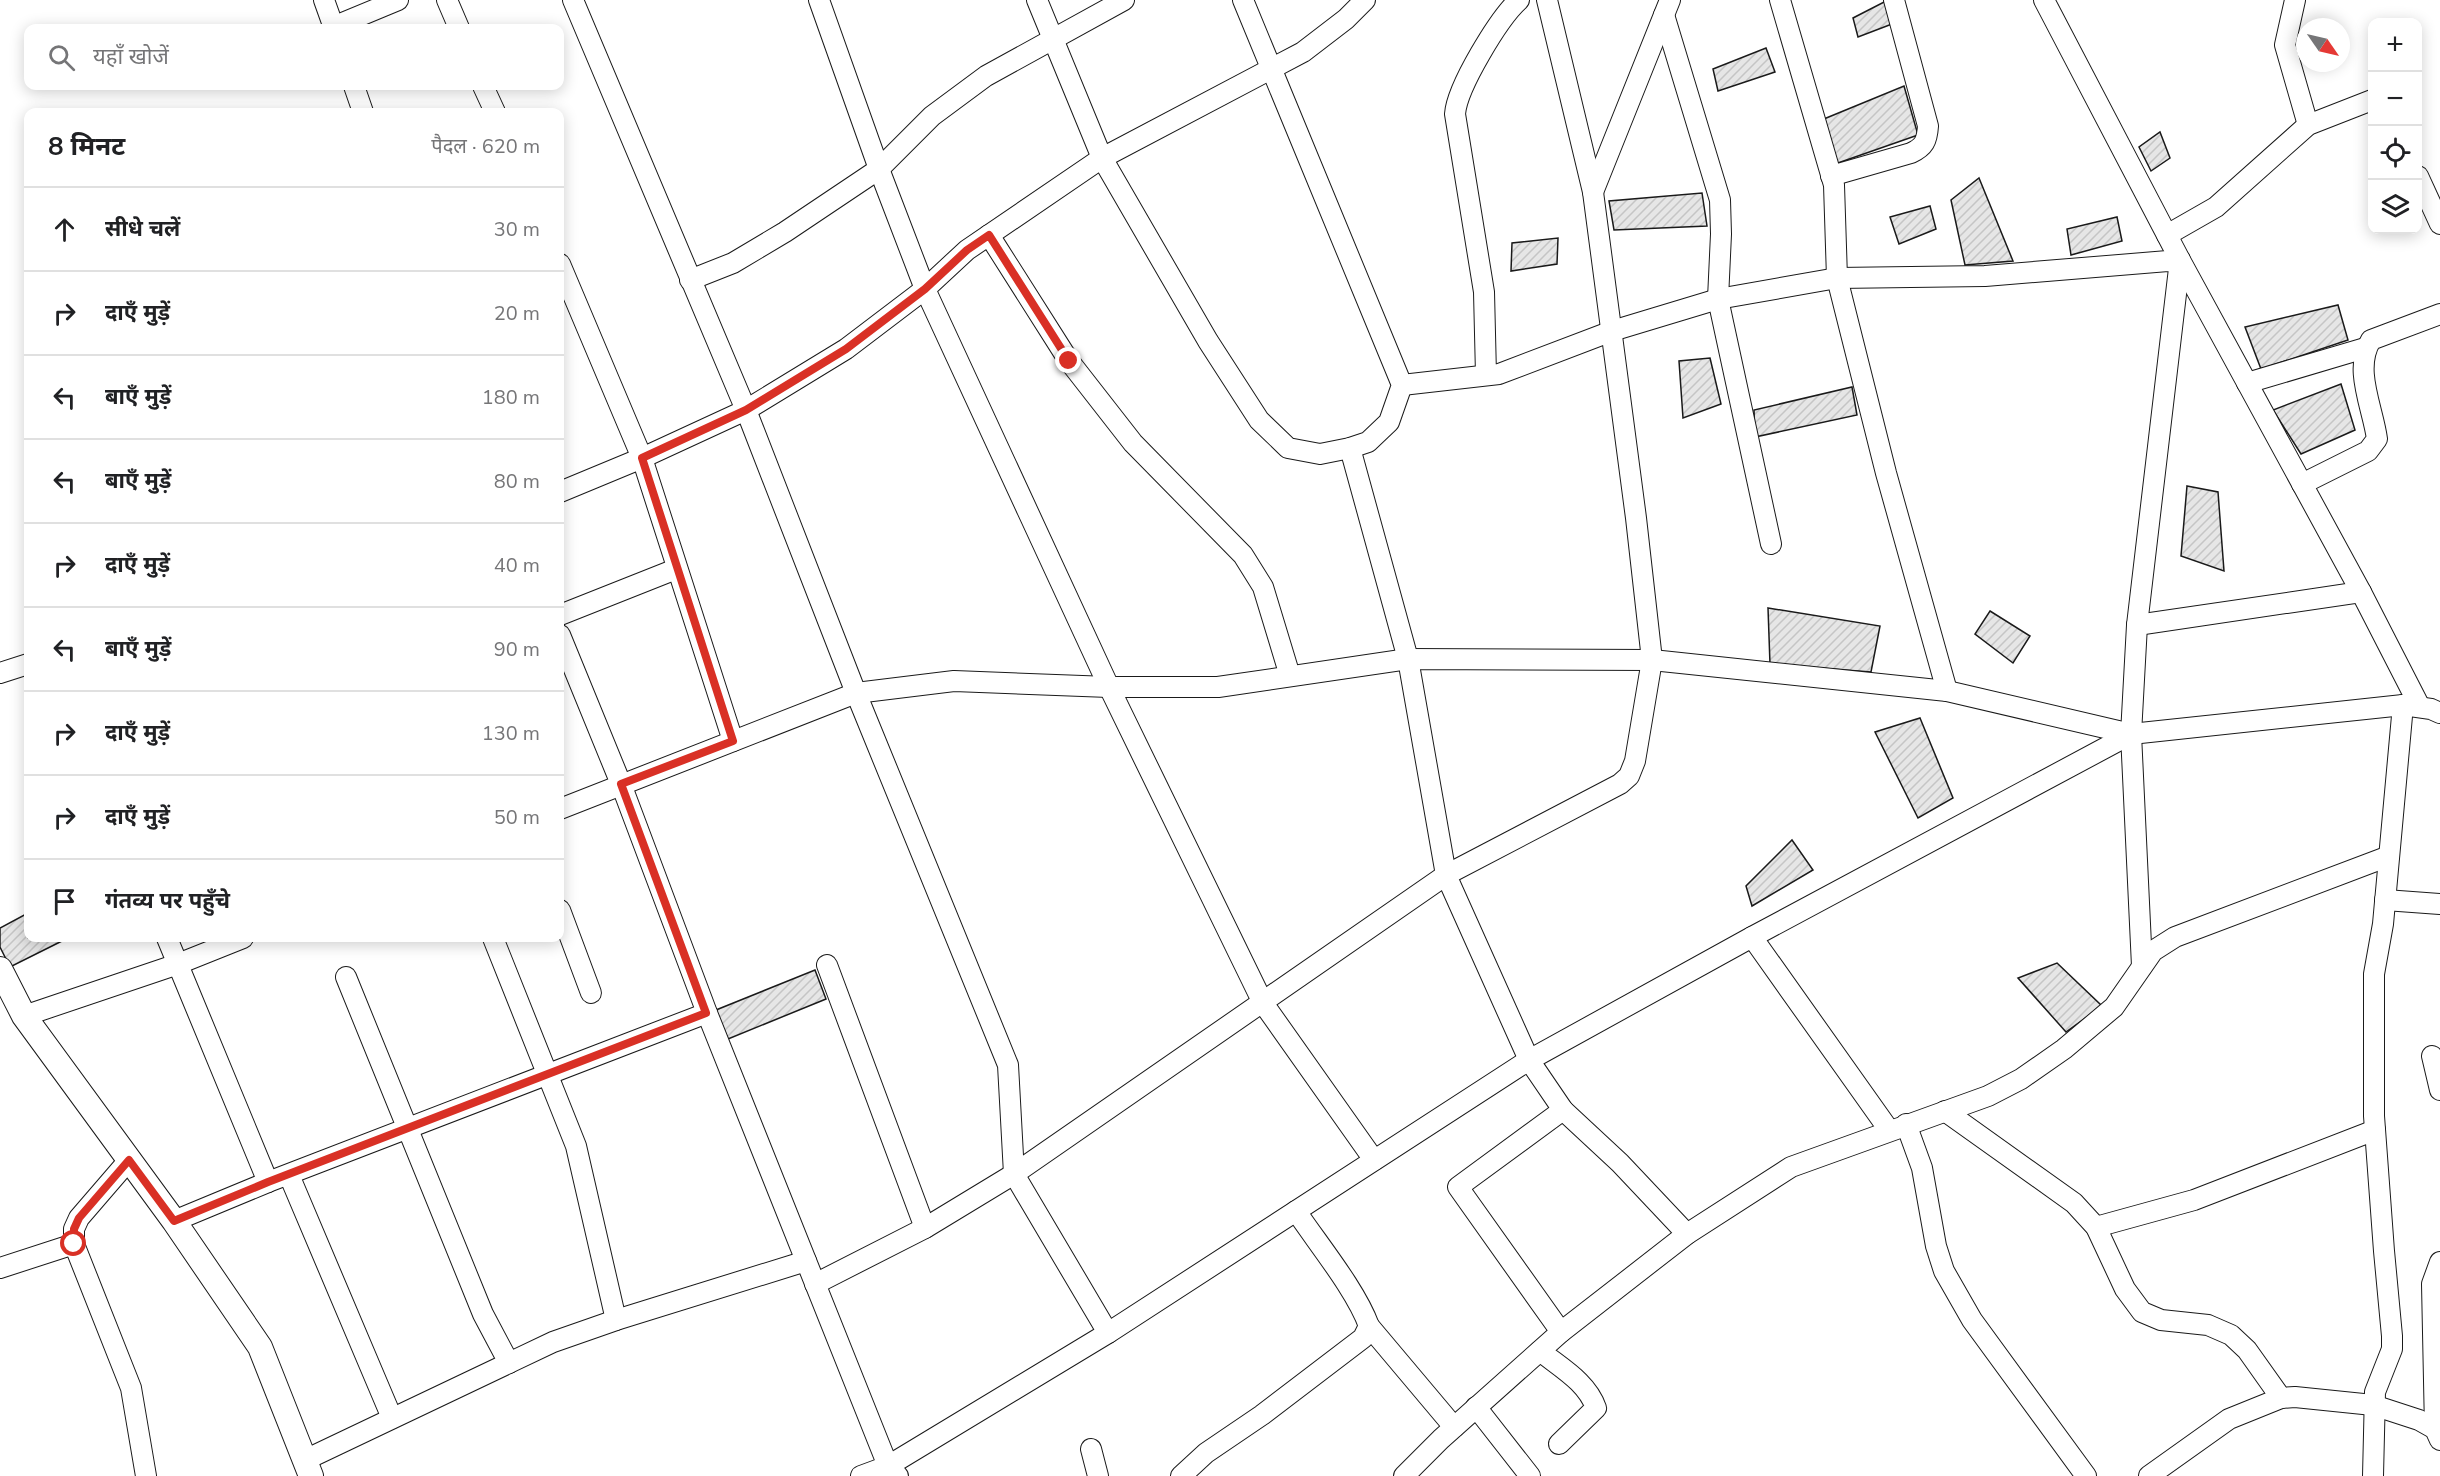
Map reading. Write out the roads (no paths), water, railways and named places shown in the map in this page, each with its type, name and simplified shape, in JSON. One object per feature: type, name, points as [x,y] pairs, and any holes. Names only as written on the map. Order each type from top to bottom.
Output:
[{"type":"street","points":[[324,0],[332,24]]},
{"type":"street","points":[[342,24],[398,0]]},
{"type":"street","points":[[447,0],[457,24]]},
{"type":"street","points":[[573,0],[746,410],[856,693],[1008,1065],[1014,1174],[1108,1333]]},
{"type":"street","points":[[819,0],[879,169],[925,289],[1109,687],[1263,1003],[1374,1160]]},
{"type":"street","points":[[1037,0],[1102,158],[1208,341],[1259,420],[1288,448],[1320,454],[1350,448],[1368,442],[1389,422],[1402,385],[1243,0]]},
{"type":"street","points":[[690,280],[733,263],[785,232],[879,169],[932,116],[986,76],[1124,0]]},
{"type":"street","points":[[564,490],[642,458],[746,410],[846,349],[925,289],[967,250],[1102,158],[1303,52],[1346,19],[1365,0]]},
{"type":"street","points":[[1486,375],[1484,292],[1455,106],[1468,74],[1519,0]]},
{"type":"street","points":[[815,1284],[925,1228],[1014,1174],[1446,875],[1620,784],[1629,776],[1635,761],[1652,660],[1593,192],[1547,0]]},
{"type":"street","points":[[1780,0],[1834,185],[1836,278],[1886,473],[1947,691]]},
{"type":"street","points":[[1831,176],[1911,153],[1921,148],[1927,139],[1928,126],[1894,0]]},
{"type":"street","points":[[2044,0],[2180,260],[2361,592],[2427,705],[2389,856],[2374,974],[2375,1130],[2392,1349],[2375,1392],[2373,1405],[2373,1476]]},
{"type":"street","points":[[2295,0],[2285,45],[2308,125]]},
{"type":"street","points":[[1593,192],[1667,7]]},
{"type":"street","points":[[1667,7],[1720,200],[1718,299],[1771,544]]},
{"type":"street","points":[[355,90],[362,108]]},
{"type":"street","points":[[485,90],[493,108]]},
{"type":"street","points":[[2167,235],[2216,207],[2308,125],[2368,102]]},
{"type":"street","points":[[2420,180],[2440,224]]},
{"type":"street","points":[[989,235],[1069,361],[1133,443],[1243,555],[1263,587],[1290,676]]},
{"type":"street","points":[[1402,385],[1499,374],[1612,331],[1718,299],[1836,278],[1985,276],[2180,260]]},
{"type":"street","points":[[2142,966],[2131,734],[2137,625],[2180,260]]},
{"type":"street","points":[[564,273],[642,458],[733,741]]},
{"type":"street","points":[[2302,484],[2368,451],[2377,439],[2363,363],[2365,348],[2371,340],[2378,335],[2440,314]]},
{"type":"street","points":[[2247,383],[2365,348]]},
{"type":"street","points":[[1350,448],[1408,659],[1446,875],[1529,1060],[1563,1110],[1620,1163],[1687,1234]]},
{"type":"street","points":[[564,613],[676,569]]},
{"type":"street","points":[[2137,625],[2361,592]]},
{"type":"street","points":[[564,645],[621,784],[706,1013],[893,1471]]},
{"type":"street","points":[[564,807],[856,693],[954,681],[1109,687],[1218,687],[1408,659],[1652,660],[1947,691],[2131,734],[2427,705]]},
{"type":"street","points":[[0,673],[24,665]]},
{"type":"street","points":[[861,1476],[893,1471],[1529,1060],[1752,937],[2131,734]]},
{"type":"street","points":[[1404,1476],[1454,1427],[1561,1332],[1687,1234],[1791,1167],[1988,1096],[2021,1079],[2064,1049],[2114,1007],[2153,951],[2175,937],[2389,856]]},
{"type":"street","points":[[2385,900],[2440,904]]},
{"type":"street","points":[[564,921],[591,993]]},
{"type":"street","points":[[1752,937],[1898,1127],[1922,1168],[1936,1246],[1948,1278],[1972,1320],[2086,1476]]},
{"type":"street","points":[[169,942],[268,1182]]},
{"type":"street","points":[[24,1016],[178,964],[233,942]]},
{"type":"street","points":[[495,942],[576,1146],[616,1320]]},
{"type":"street","points":[[827,965],[925,1228]]},
{"type":"street","points":[[0,969],[6,994],[174,1221],[260,1347],[308,1468],[392,1418],[553,1342],[806,1261]]},
{"type":"street","points":[[346,977],[483,1314],[509,1363]]},
{"type":"street","points":[[174,1221],[268,1182],[706,1013]]},
{"type":"street","points":[[2432,1056],[2440,1090]]},
{"type":"street","points":[[1561,1332],[1458,1187],[1563,1110]]},
{"type":"street","points":[[1945,1110],[2074,1203],[2096,1227],[2125,1289],[2142,1312],[2161,1320],[2208,1325],[2231,1335],[2247,1350],[2281,1398]]},
{"type":"street","points":[[2096,1227],[2194,1200],[2375,1130]]},
{"type":"street","points":[[129,1160],[79,1218],[74,1229],[74,1244],[131,1388],[146,1476]]},
{"type":"street","points":[[289,1175],[392,1418]]},
{"type":"street","points":[[1296,1211],[1349,1290],[1369,1326],[1454,1427]]},
{"type":"street","points":[[0,1268],[74,1244]]},
{"type":"street","points":[[2437,1434],[2432,1284],[2440,1262]]},
{"type":"street","points":[[1181,1476],[1206,1453],[1262,1415],[1363,1338],[1369,1326]]},
{"type":"street","points":[[1540,1351],[1585,1386],[1596,1408],[1559,1444]]},
{"type":"street","points":[[2149,1476],[2229,1419],[2281,1398],[2295,1397],[2373,1405],[2419,1420],[2437,1434]]},
{"type":"street","points":[[1476,1407],[1530,1476]]},
{"type":"street","points":[[1091,1449],[1098,1476]]}]
